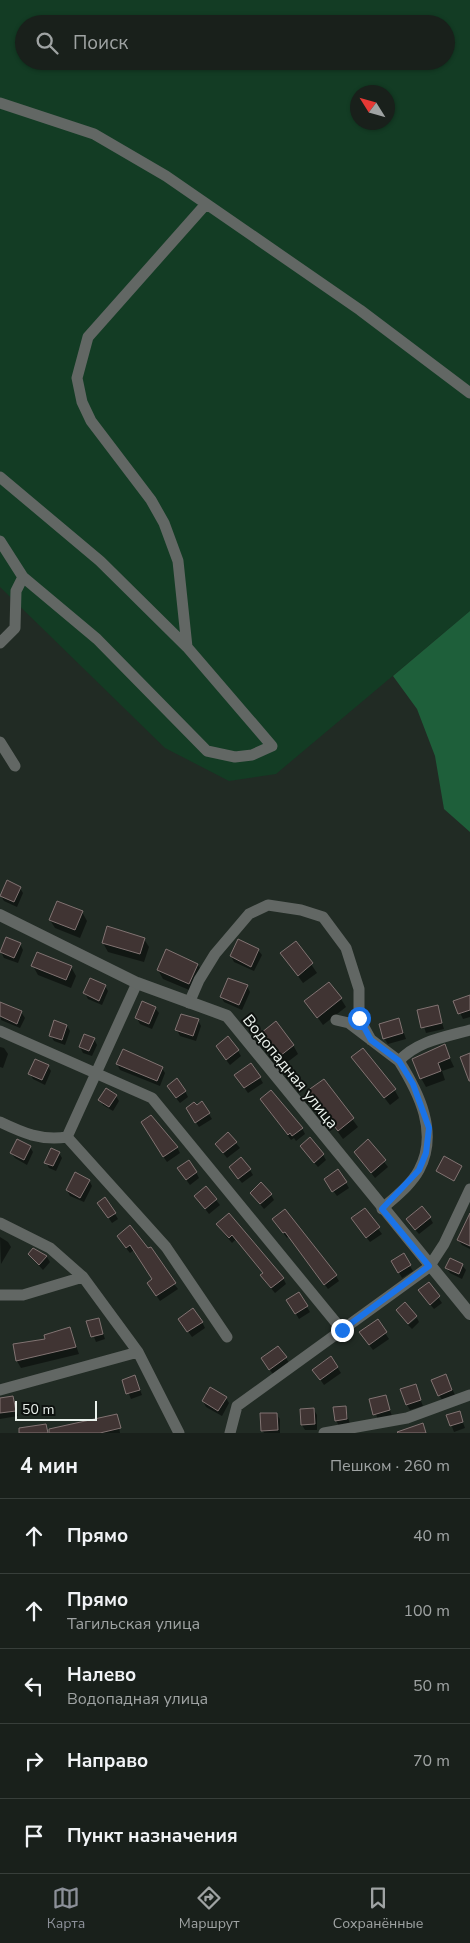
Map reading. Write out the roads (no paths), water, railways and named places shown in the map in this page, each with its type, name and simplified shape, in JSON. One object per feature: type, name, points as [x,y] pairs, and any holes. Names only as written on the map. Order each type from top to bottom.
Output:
[{"type":"street","points":[[0,103],[94,134],[166,176],[360,310],[470,393]]},
{"type":"street","points":[[187,647],[178,561],[164,523],[151,500],[91,420],[82,402],[77,378],[88,337],[206,204]]},
{"type":"street","points":[[0,477],[100,561],[187,647],[272,746],[263,752],[244,756],[216,755],[207,752],[97,639],[24,577],[0,541]]},
{"type":"street","points":[[0,643],[15,628],[16,591],[24,577]]},
{"type":"street","points":[[0,742],[15,766]]},
{"type":"street","points":[[189,1002],[199,980],[215,954],[249,914],[268,905],[301,910],[323,917],[346,948],[359,990],[359,1018],[371,1040]]},
{"type":"street","name":"Водопадная улица","points":[[0,915],[136,983],[227,1016],[382,1209],[470,1314]]},
{"type":"street","points":[[67,1137],[136,983]]},
{"type":"street","points":[[336,1020],[349,1023],[399,1061],[413,1084],[429,1128],[426,1153],[419,1170],[382,1209]]},
{"type":"street","points":[[399,1061],[407,1052],[431,1041],[470,1030]]},
{"type":"street","points":[[0,1031],[152,1098],[342,1330]]},
{"type":"street","points":[[0,1122],[27,1135],[49,1140],[67,1137]]},
{"type":"street","points":[[67,1137],[166,1247],[227,1337]]},
{"type":"street","points":[[230,1433],[237,1406],[429,1266],[444,1244],[470,1188]]},
{"type":"street","points":[[0,1223],[50,1248],[83,1277],[138,1352],[179,1433]]},
{"type":"street","points":[[0,1294],[23,1295],[83,1277]]},
{"type":"street","points":[[0,1390],[138,1352]]},
{"type":"street","points":[[324,1433],[407,1418],[470,1395]]}]
